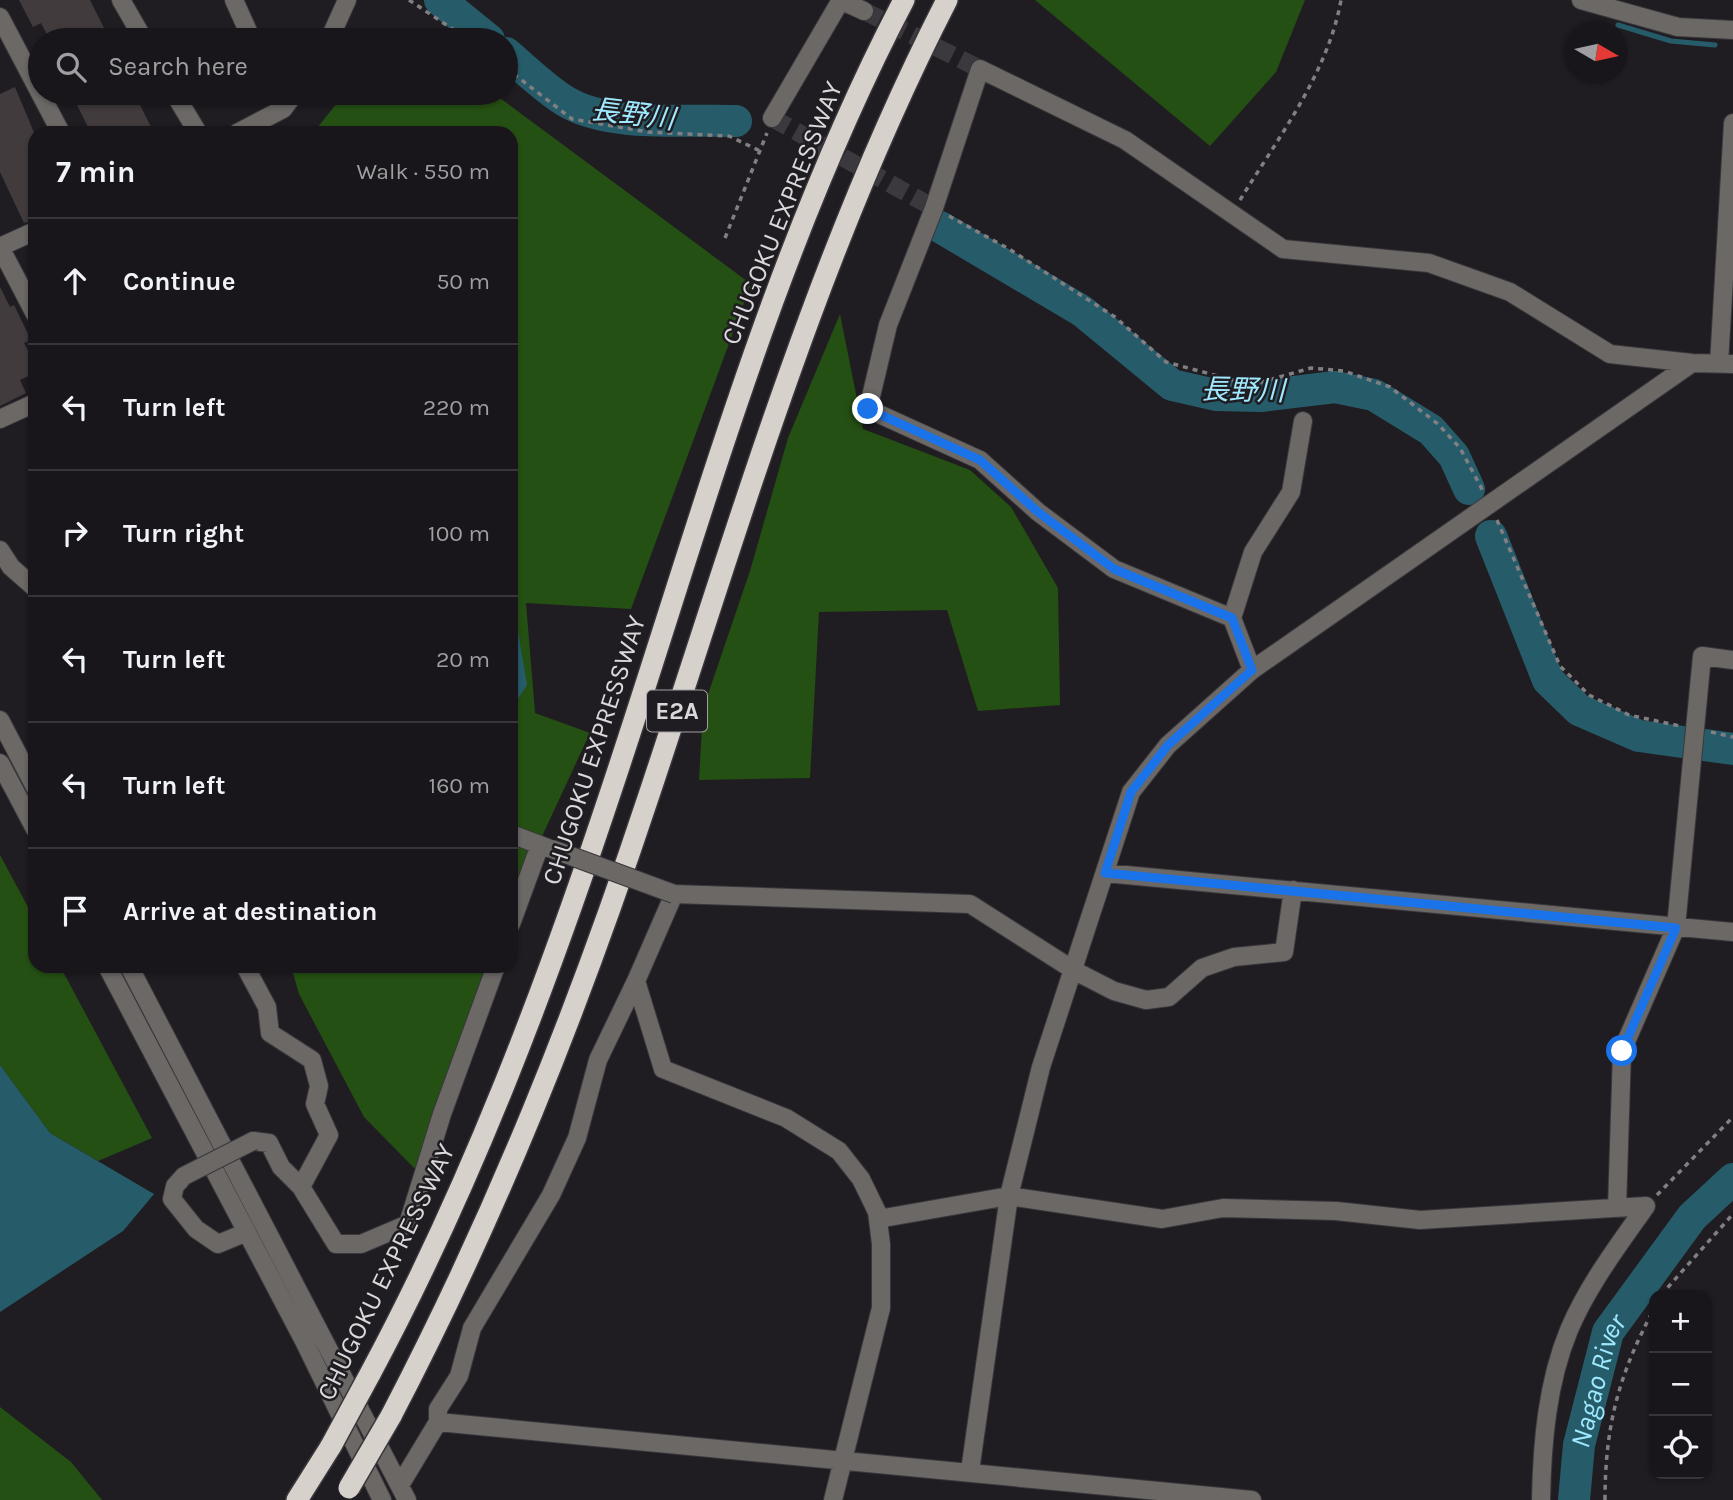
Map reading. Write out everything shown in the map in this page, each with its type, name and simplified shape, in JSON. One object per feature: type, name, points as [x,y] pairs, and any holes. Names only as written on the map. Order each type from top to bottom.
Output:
[{"type":"highway","name":"CHUGOKU EXPRESSWAY","points":[[297,1500],[331,1446],[370,1374],[444,1225],[534,1012],[613,785],[752,361],[839,139],[904,0]]},
{"type":"highway","name":"E2A","points":[[345,1494],[391,1416],[474,1251],[559,1050],[617,890],[740,514],[820,288],[876,150],[947,0]]},
{"type":"street","points":[[121,0],[137,28]]},
{"type":"street","points":[[234,0],[247,28]]},
{"type":"street","points":[[335,28],[347,0]]},
{"type":"street","points":[[772,118],[841,0],[864,11]]},
{"type":"street","points":[[1581,0],[1678,27],[1733,30]]},
{"type":"street","points":[[0,17],[28,70]]},
{"type":"street","points":[[1232,618],[1114,569],[1038,512],[980,460],[868,409],[888,325],[934,208],[980,69],[1125,141],[1283,249],[1429,263],[1510,292],[1610,354],[1692,363],[1726,364],[1733,123]]},
{"type":"street","points":[[46,105],[57,126]]},
{"type":"street","points":[[181,105],[194,126]]},
{"type":"street","points":[[246,126],[274,105]]},
{"type":"street","points":[[28,234],[0,247],[28,301]]},
{"type":"street","points":[[970,1471],[1009,1196],[1041,1067],[1075,971],[1131,792],[1168,745],[1252,670],[1692,363]]},
{"type":"street","points":[[0,418],[28,406]]},
{"type":"street","points":[[1252,670],[1232,618],[1254,552],[1292,492],[1303,421]]},
{"type":"street","points":[[0,550],[11,567],[28,582]]},
{"type":"street","points":[[1616,1208],[1622,1051],[1676,928],[1702,656],[1733,660]]},
{"type":"street","points":[[0,720],[28,774]]},
{"type":"street","points":[[0,763],[28,816]]},
{"type":"street","points":[[518,837],[674,894],[970,905],[1075,971],[1114,991],[1146,1000],[1169,997],[1202,968],[1234,957],[1284,952],[1293,890]]},
{"type":"street","points":[[518,909],[546,847]]},
{"type":"street","points":[[1105,873],[1733,932]]},
{"type":"street","points":[[403,1492],[438,1422],[438,1409],[459,1376],[472,1328],[551,1195],[578,1138],[598,1060],[674,894]]},
{"type":"street","points":[[111,973],[247,1233],[382,1500]]},
{"type":"street","points":[[133,973],[403,1492]]},
{"type":"street","points":[[249,973],[267,1007],[270,1033],[312,1060],[319,1086],[315,1104],[330,1135],[302,1186]]},
{"type":"street","points":[[247,1233],[218,1244],[196,1229],[172,1199],[175,1186],[184,1176],[253,1141],[269,1143],[281,1167],[302,1186],[336,1244],[361,1244],[408,1224],[443,1114],[493,973]]},
{"type":"street","points":[[636,981],[663,1069],[786,1118],[839,1151],[861,1179],[878,1219],[881,1244],[881,1308],[833,1500]]},
{"type":"street","points":[[878,1219],[1009,1196],[1162,1219],[1223,1208],[1336,1211],[1420,1220],[1646,1206]]},
{"type":"street","points":[[1541,1500],[1542,1457],[1553,1385],[1569,1331],[1591,1286],[1646,1206]]},
{"type":"street","points":[[438,1422],[1252,1500]]},
{"type":"path","points":[[409,0],[452,28]]},
{"type":"path","points":[[1231,214],[1303,97],[1336,24],[1341,0]]},
{"type":"path","points":[[518,77],[572,119],[648,132],[729,136],[760,151]]},
{"type":"path","points":[[725,238],[772,118]]},
{"type":"path","points":[[934,208],[1009,249],[1115,317],[1166,362],[1251,385],[1311,368],[1344,371],[1390,387],[1438,424],[1460,449],[1490,503],[1560,666],[1588,695],[1629,715],[1733,737]]},
{"type":"path","points":[[1646,1206],[1733,1117]]},
{"type":"path","points":[[1665,1290],[1733,1214]]},
{"type":"path","points":[[1605,1500],[1609,1430],[1621,1377],[1649,1319]]},
{"type":"green space","points":[[1035,0],[1305,0],[1276,72],[1210,146]]},
{"type":"green space","points":[[335,105],[509,105],[751,284],[631,609],[526,603],[535,713],[590,733],[518,888],[518,126],[319,126]]},
{"type":"green space","points":[[840,314],[863,429],[970,470],[1011,507],[1058,588],[1060,705],[978,711],[947,610],[819,612],[810,778],[699,780],[703,709],[750,571],[788,438]]},
{"type":"green space","points":[[0,855],[28,907],[28,973],[64,973],[152,1138],[98,1161],[50,1133],[0,1065]]},
{"type":"green space","points":[[293,973],[483,973],[420,1174],[364,1117],[299,994]]},
{"type":"green space","points":[[0,1407],[71,1462],[102,1500],[0,1500]]},
{"type":"water","points":[[518,631],[527,685],[518,698]]},
{"type":"water","points":[[0,1065],[50,1133],[154,1194],[123,1231],[0,1312]]},
{"type":"building","points":[[19,0],[90,0],[104,28],[44,28],[41,23],[33,27]]},
{"type":"building","points":[[15,87],[31,126],[28,126],[28,222],[24,223],[0,172],[0,94]]},
{"type":"building","points":[[77,105],[140,105],[150,126],[125,126],[88,126]]},
{"type":"building","points":[[0,287],[10,307],[14,305],[28,334],[28,341],[24,343],[28,351],[28,376],[20,380],[26,393],[0,406]]},
{"type":"waterway","name":"長野川","points":[[440,0],[474,28]]},
{"type":"waterway","points":[[1628,28],[1671,41],[1715,45]]},
{"type":"waterway","name":"長野川","points":[[518,63],[565,101],[583,110],[625,119],[736,121]]},
{"type":"waterway","name":"長野川","points":[[940,227],[1082,311],[1172,385],[1216,395],[1261,396],[1335,387],[1374,395],[1431,430],[1454,456],[1469,489]]},
{"type":"waterway","name":"長野川","points":[[1491,536],[1548,680],[1579,710],[1639,736],[1733,749]]},
{"type":"waterway","name":"Nagao River","points":[[1574,1500],[1579,1445],[1608,1332],[1692,1217],[1733,1179]]},
{"type":"tunnel","points":[[864,11],[980,69]]},
{"type":"tunnel","points":[[772,118],[934,208]]},
{"type":"route","points":[[868,409],[980,460],[1038,512],[1114,569],[1232,618],[1252,670],[1168,745],[1131,792],[1105,873],[1676,928],[1622,1051]]}]
